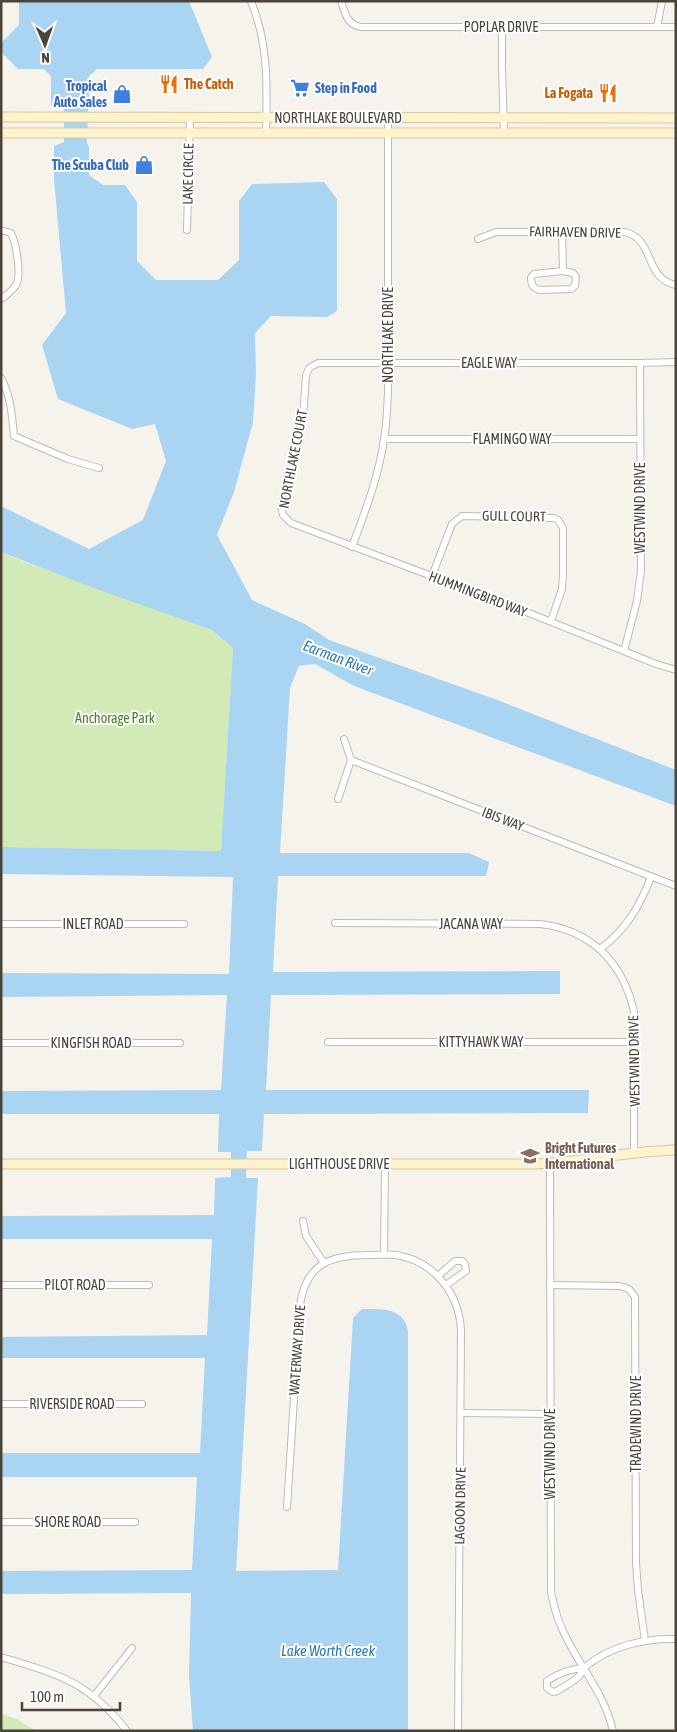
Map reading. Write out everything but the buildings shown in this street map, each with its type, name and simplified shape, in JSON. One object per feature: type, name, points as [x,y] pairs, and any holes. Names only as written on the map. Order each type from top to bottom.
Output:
[{"type":"main road","name":"NORTHLAKE BOULEVARD","points":[[1,117],[676,118]]},
{"type":"main road","points":[[20,117],[20,133]]},
{"type":"main road","name":"NORTHLAKE BOULEVARD","points":[[1,133],[676,133]]},
{"type":"main road","name":"LIGHTHOUSE DRIVE","points":[[1,1164],[550,1163],[634,1152],[676,1150]]},
{"type":"street","points":[[251,1],[264,44],[266,60],[266,133]]},
{"type":"street","name":"POPLAR DRIVE","points":[[341,1],[349,22],[357,26],[676,27]]},
{"type":"street","points":[[657,27],[662,1]]},
{"type":"street","points":[[502,27],[504,133]]},
{"type":"street","name":"LAKE CIRCLE","points":[[188,230],[190,118]]},
{"type":"street","name":"NORTHLAKE DRIVE","points":[[352,547],[373,489],[384,439],[388,393],[388,118]]},
{"type":"street","points":[[1,230],[11,233],[14,238],[19,271],[17,283],[1,299]]},
{"type":"street","name":"FAIRHAVEN DRIVE","points":[[478,239],[496,232],[620,232],[634,236],[644,246],[658,276],[670,284],[676,285]]},
{"type":"street","points":[[562,232],[563,271]]},
{"type":"street","points":[[563,271],[573,273],[576,277],[575,286],[571,289],[539,290],[531,284],[531,277],[534,274],[563,271]]},
{"type":"street","name":"EAGLE WAY","points":[[306,372],[318,363],[676,362]]},
{"type":"street","name":"WESTWIND DRIVE","points":[[624,651],[640,583],[640,363]]},
{"type":"street","name":"NORTHLAKE COURT","points":[[282,516],[281,506],[292,472],[301,428],[306,372]]},
{"type":"street","points":[[1,378],[11,407],[14,436],[68,459],[99,468]]},
{"type":"street","name":"FLAMINGO WAY","points":[[384,439],[640,438]]},
{"type":"street","name":"HUMMINGBIRD WAY","points":[[282,516],[291,523],[352,547],[676,670]]},
{"type":"street","name":"GULL COURT","points":[[432,576],[452,524],[458,518],[467,516],[554,518],[558,520],[563,528],[564,575],[558,603],[551,622]]},
{"type":"street","points":[[338,799],[351,760],[344,740]]},
{"type":"street","name":"IBIS WAY","points":[[351,760],[676,886]]},
{"type":"street","points":[[600,949],[618,935],[628,923],[644,897],[651,877]]},
{"type":"street","name":"JACANA WAY","points":[[336,923],[540,924],[560,927],[573,932],[600,949]]},
{"type":"street","name":"INLET ROAD","points":[[1,924],[184,924]]},
{"type":"street","name":"WESTWIND DRIVE","points":[[600,949],[617,969],[626,985],[634,1012],[634,1152]]},
{"type":"street","name":"KITTYHAWK WAY","points":[[328,1042],[635,1042]]},
{"type":"street","name":"KINGFISH ROAD","points":[[1,1043],[180,1043]]},
{"type":"street","name":"WESTWIND DRIVE","points":[[550,1163],[551,1592],[554,1608],[563,1632],[607,1710],[613,1731]]},
{"type":"street","points":[[384,1254],[385,1164]]},
{"type":"street","points":[[303,1221],[306,1236],[324,1263]]},
{"type":"street","name":"WATERWAY DRIVE","points":[[288,1507],[300,1305],[304,1287],[313,1272],[332,1259],[349,1255],[384,1254]]},
{"type":"street","name":"LAGOON DRIVE","points":[[384,1254],[396,1255],[415,1261],[438,1276],[446,1285],[456,1304],[461,1324],[458,1731]]},
{"type":"street","points":[[438,1276],[455,1261],[462,1260],[466,1271],[446,1285]]},
{"type":"street","name":"PILOT ROAD","points":[[1,1286],[149,1285]]},
{"type":"street","name":"TRADEWIND DRIVE","points":[[550,1285],[620,1286],[629,1289],[635,1296],[636,1563],[645,1641]]},
{"type":"street","name":"RIVERSIDE ROAD","points":[[1,1404],[142,1404]]},
{"type":"street","points":[[461,1413],[550,1414]]},
{"type":"street","name":"SHORE ROAD","points":[[1,1522],[135,1522]]},
{"type":"street","points":[[584,1668],[570,1669],[552,1678],[548,1681],[547,1688],[553,1692],[557,1691],[579,1677],[584,1668],[617,1649],[645,1641],[676,1639]]},
{"type":"street","points":[[94,1696],[132,1648]]},
{"type":"street","points":[[1,1657],[62,1677],[94,1696],[116,1716],[127,1731]]},
{"type":"green space","name":"Anchorage Park","points":[[1,552],[212,630],[233,648],[221,851],[1,847]]},
{"type":"green space","points":[[1,1714],[17,1719],[36,1731],[1,1731]]},
{"type":"water","name":"Lake Worth Creek","points":[[19,1],[189,1],[212,57],[203,69],[97,69],[89,76],[88,81],[87,143],[89,147],[89,175],[103,185],[125,185],[137,202],[137,261],[156,280],[218,280],[239,260],[239,201],[252,184],[324,182],[337,199],[337,311],[327,317],[271,316],[255,333],[256,374],[253,422],[234,492],[217,535],[252,600],[305,624],[329,640],[500,701],[676,770],[676,806],[354,686],[315,664],[299,666],[290,688],[280,853],[469,853],[489,862],[486,876],[278,876],[273,972],[560,971],[560,994],[271,995],[266,1090],[589,1090],[588,1113],[264,1114],[262,1151],[247,1151],[246,1178],[258,1178],[236,1571],[338,1570],[353,1318],[362,1309],[384,1310],[397,1313],[406,1323],[408,1331],[408,1731],[193,1731],[189,1676],[191,1593],[1,1594],[1,1571],[192,1570],[197,1477],[1,1477],[1,1453],[200,1453],[205,1358],[1,1358],[1,1337],[207,1335],[212,1239],[1,1239],[1,1216],[214,1215],[215,1178],[231,1177],[231,1152],[218,1152],[219,1114],[1,1114],[1,1091],[221,1090],[227,995],[1,997],[1,973],[229,974],[233,877],[1,874],[1,847],[221,851],[233,648],[212,630],[91,587],[1,552],[1,506],[89,549],[143,520],[166,461],[155,424],[132,429],[58,399],[42,345],[66,313],[54,179],[54,146],[64,142],[64,106],[51,105],[51,76],[44,69],[18,69],[1,52],[1,43],[19,25]]},
{"type":"place","name":"The Catch","points":[[169,84]]},
{"type":"place","name":"Step in Food","points":[[300,88]]},
{"type":"place","name":"La Fogata","points":[[608,93]]},
{"type":"place","name":"Tropical Auto Sales","points":[[122,94]]},
{"type":"place","name":"The Scuba Club","points":[[144,165]]},
{"type":"place","name":"Bright Futures International","points":[[530,1156]]},
{"type":"water label","name":"Earman River","points":[[338,658]]}]
